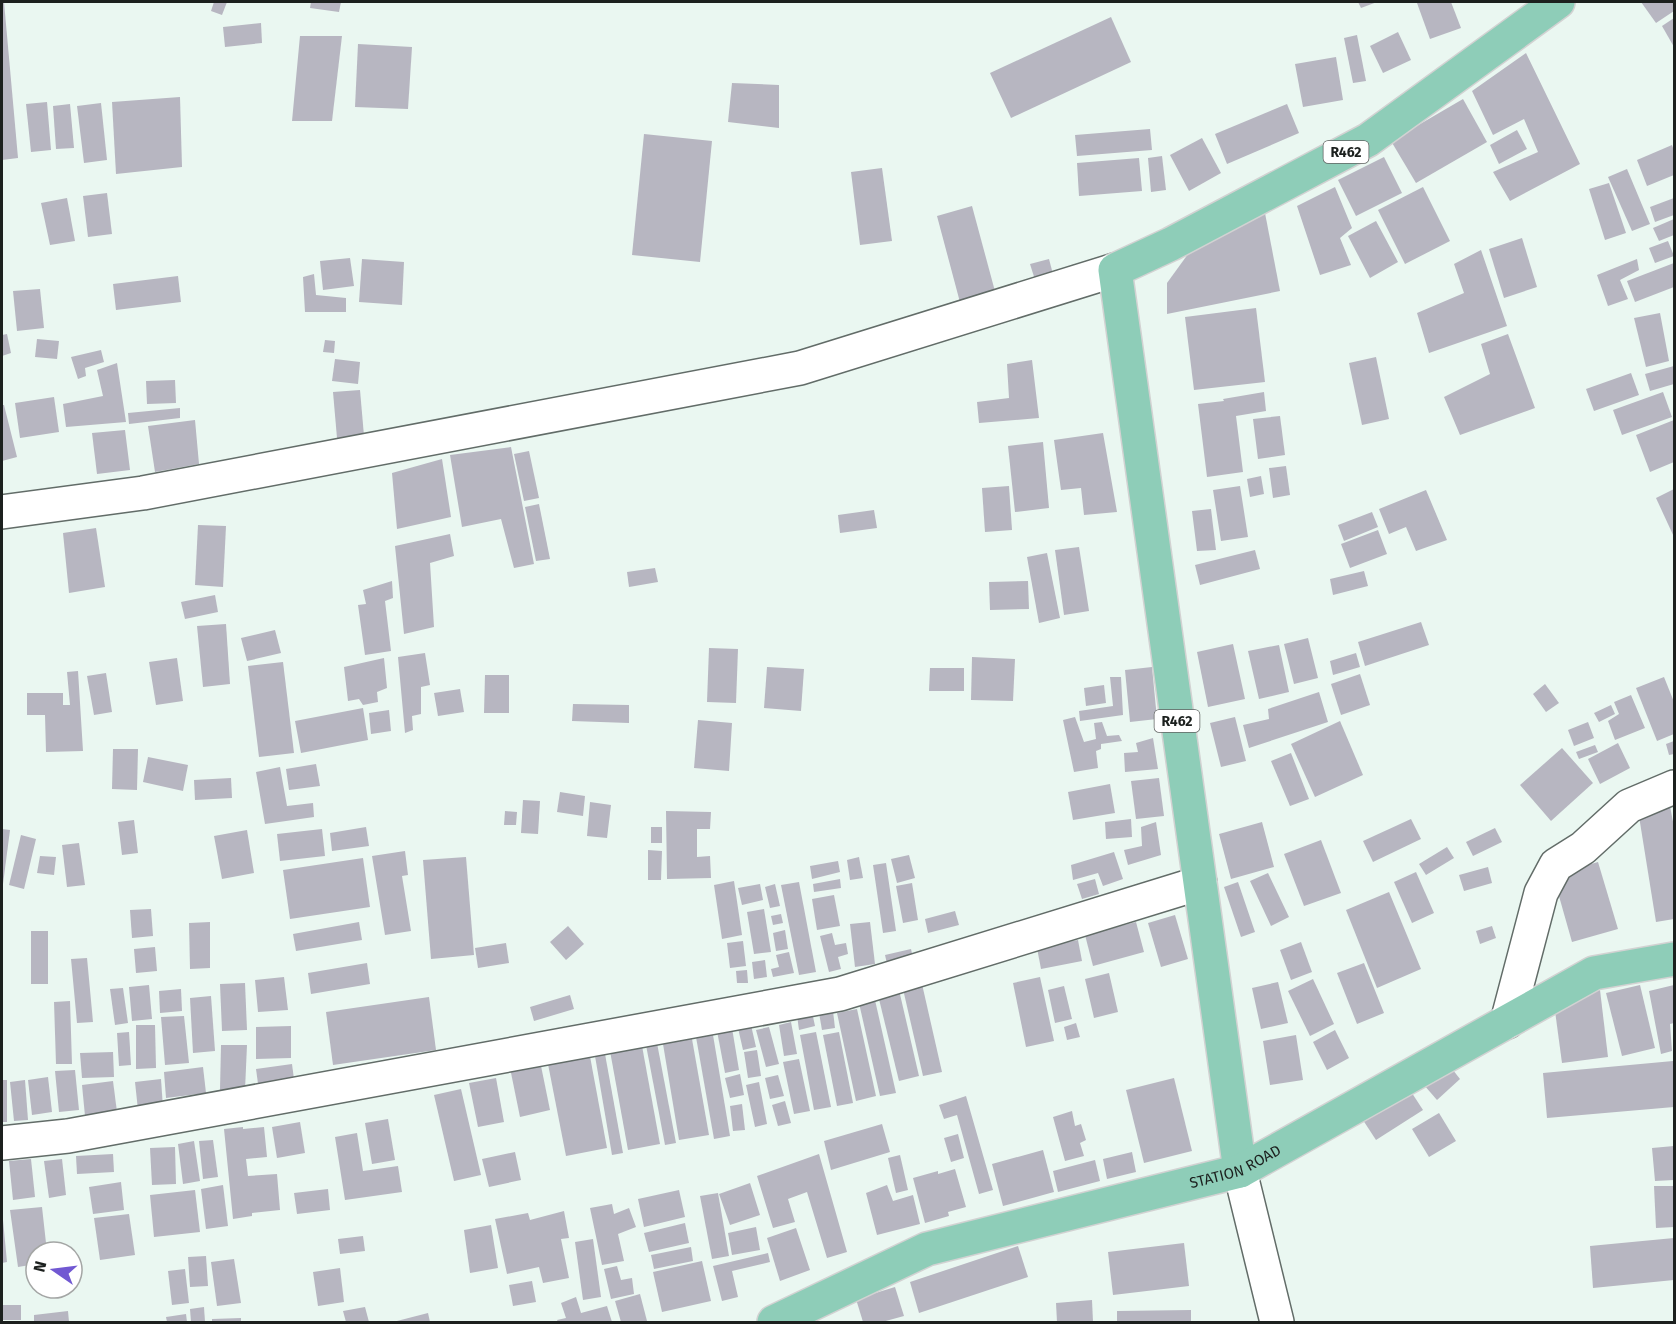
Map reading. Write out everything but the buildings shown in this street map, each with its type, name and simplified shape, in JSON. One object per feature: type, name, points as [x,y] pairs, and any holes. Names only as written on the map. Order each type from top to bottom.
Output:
[{"type":"main road","name":"R462","points":[[1240,1171],[1115,270],[1172,244],[1368,140],[1558,2]]},
{"type":"main road","name":"STATION ROAD","points":[[774,1323],[927,1249],[1240,1171],[1594,973],[1674,959]]},
{"type":"street","points":[[2,512],[155,491],[800,368],[1115,270]]},
{"type":"street","points":[[1507,1022],[1541,893],[1556,865],[1582,848],[1629,806],[1674,787]]},
{"type":"street","points":[[2,1143],[68,1136],[840,994],[1200,883]]},
{"type":"street","points":[[1240,1171],[1277,1323]]}]
